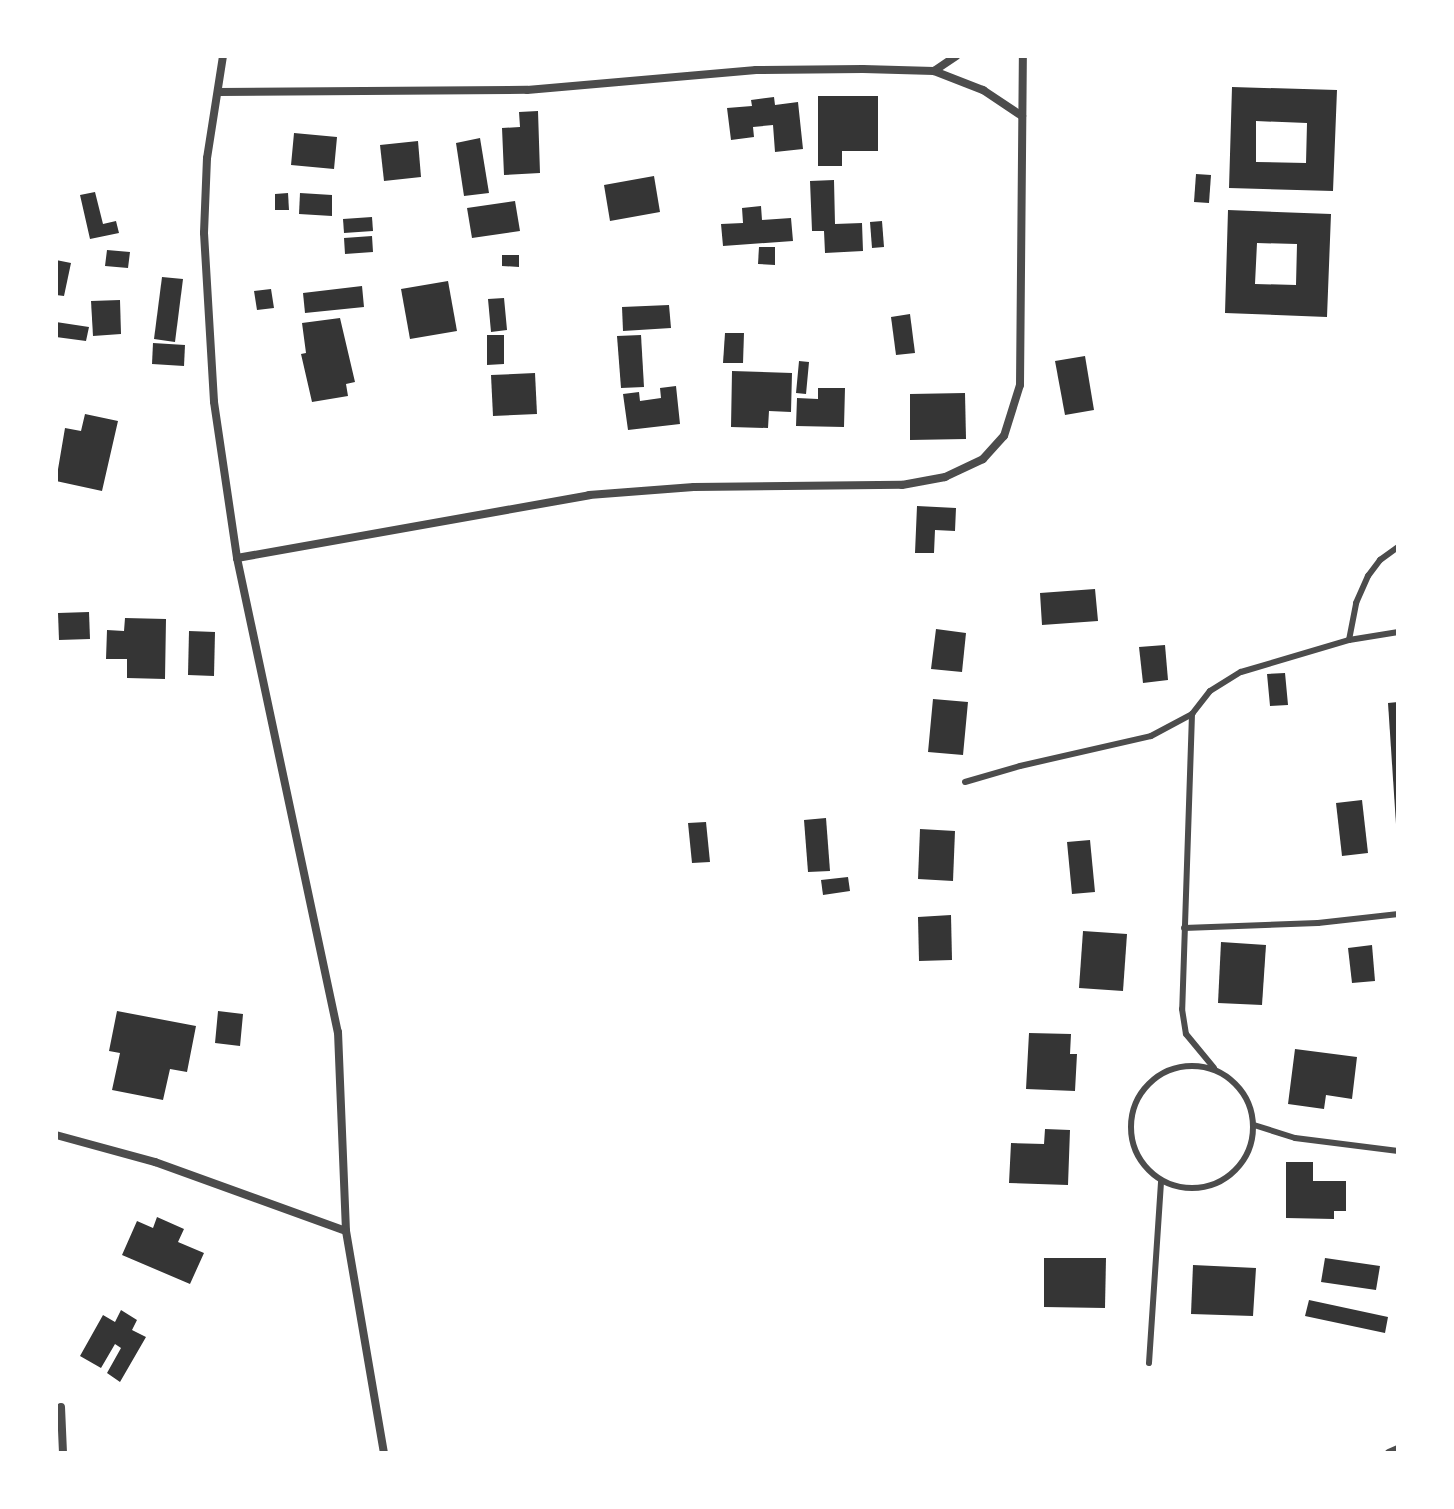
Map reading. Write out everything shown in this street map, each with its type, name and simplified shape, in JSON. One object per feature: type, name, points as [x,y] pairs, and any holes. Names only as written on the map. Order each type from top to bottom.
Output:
[{"type":"street","points":[[223,56],[207,158],[204,233],[214,402],[237,558],[338,1032],[346,1231],[384,1453]]},
{"type":"street","points":[[934,71],[956,56]]},
{"type":"street","points":[[237,558],[589,495],[694,487],[902,485],[945,477],[983,459],[1004,436],[1020,385],[1023,56]]},
{"type":"street","points":[[218,92],[481,92],[756,70],[934,71],[983,90],[1022,116]]},
{"type":"street","points":[[56,1135],[155,1162],[346,1231]]},
{"type":"street","points":[[61,1407],[63,1453]]},
{"type":"street","points":[[1389,1453],[1398,1449]]},
{"type":"lane","points":[[1349,640],[1356,603],[1368,576],[1380,560],[1398,547]]},
{"type":"lane","points":[[965,782],[1151,736],[1192,714],[1210,691],[1241,672],[1349,640],[1398,632]]},
{"type":"lane","points":[[1192,714],[1182,1009],[1186,1034],[1216,1069],[1243,1092],[1254,1125],[1245,1159],[1228,1176],[1207,1187],[1183,1188],[1161,1180],[1144,1165],[1133,1145],[1130,1122],[1136,1099],[1151,1081],[1170,1069],[1193,1065],[1216,1069]]},
{"type":"lane","points":[[1184,928],[1318,923],[1398,914]]},
{"type":"lane","points":[[1254,1125],[1295,1138],[1398,1151]]},
{"type":"lane","points":[[1149,1363],[1161,1180]]},
{"type":"building","points":[[1232,87],[1337,90],[1333,191],[1229,188]],"holes":[[[1256,121],[1307,123],[1306,163],[1256,162]]]},
{"type":"building","points":[[818,96],[878,96],[878,151],[842,151],[842,166],[818,166]]},
{"type":"building","points":[[774,97],[775,105],[798,102],[803,149],[775,152],[773,125],[753,127],[754,137],[731,140],[727,108],[752,106],[751,100]]},
{"type":"building","points":[[538,111],[540,173],[504,175],[502,128],[520,127],[519,112]]},
{"type":"building","points":[[294,133],[337,137],[334,169],[291,165]]},
{"type":"building","points":[[480,138],[489,193],[464,196],[456,143]]},
{"type":"building","points":[[418,141],[421,177],[384,181],[380,145]]},
{"type":"building","points":[[1196,174],[1211,175],[1209,203],[1194,202]]},
{"type":"building","points":[[654,176],[660,212],[610,221],[604,185]]},
{"type":"building","points":[[834,180],[835,224],[862,223],[863,251],[825,253],[824,231],[812,231],[810,181]]},
{"type":"building","points":[[95,192],[103,224],[116,221],[119,233],[90,239],[80,195]]},
{"type":"building","points":[[288,193],[289,210],[275,210],[275,194]]},
{"type":"building","points":[[300,193],[332,195],[332,216],[299,214]]},
{"type":"building","points":[[515,201],[520,231],[472,238],[467,208]]},
{"type":"building","points":[[761,206],[762,220],[791,218],[793,241],[723,246],[721,224],[743,223],[742,208]]},
{"type":"building","points":[[1228,210],[1331,214],[1327,317],[1225,313]],"holes":[[[1257,243],[1297,244],[1296,285],[1255,284]]]},
{"type":"building","points":[[372,217],[373,231],[344,233],[343,219]]},
{"type":"building","points":[[882,221],[884,247],[872,248],[870,222]]},
{"type":"building","points":[[372,236],[373,252],[345,254],[344,238]]},
{"type":"building","points":[[759,247],[775,247],[775,265],[758,264]]},
{"type":"building","points":[[107,250],[130,252],[128,268],[105,266]]},
{"type":"building","points":[[502,255],[519,255],[519,267],[502,266]]},
{"type":"building","points":[[56,260],[71,263],[64,296],[56,295]]},
{"type":"building","points":[[162,277],[183,279],[175,342],[154,339]]},
{"type":"building","points":[[448,281],[457,331],[410,339],[401,289]]},
{"type":"building","points":[[362,286],[364,307],[305,313],[303,293]]},
{"type":"building","points":[[271,289],[274,308],[257,310],[254,291]]},
{"type":"building","points":[[504,298],[507,330],[491,332],[488,299]]},
{"type":"building","points":[[120,300],[121,334],[93,336],[91,301]]},
{"type":"building","points":[[669,305],[671,328],[623,331],[622,307]]},
{"type":"building","points":[[910,314],[915,353],[896,355],[891,317]]},
{"type":"building","points":[[340,318],[355,382],[346,384],[348,396],[312,402],[301,354],[306,353],[302,323]]},
{"type":"building","points":[[56,322],[89,327],[86,341],[56,337]]},
{"type":"building","points":[[725,333],[744,333],[743,363],[723,363]]},
{"type":"building","points":[[487,335],[504,335],[504,364],[487,365]]},
{"type":"building","points":[[641,335],[644,387],[621,388],[617,336]]},
{"type":"building","points":[[153,343],[185,345],[184,366],[152,364]]},
{"type":"building","points":[[1085,356],[1094,410],[1065,415],[1055,361]]},
{"type":"building","points":[[799,361],[809,362],[806,394],[796,393]]},
{"type":"building","points":[[732,371],[792,373],[791,412],[769,411],[768,428],[731,427]]},
{"type":"building","points":[[535,373],[537,414],[493,416],[491,375]]},
{"type":"building","points":[[676,386],[680,424],[628,430],[623,394],[639,392],[640,401],[661,398],[660,388]]},
{"type":"building","points":[[818,388],[845,388],[844,427],[796,426],[797,398],[818,399]]},
{"type":"building","points":[[965,393],[966,439],[910,440],[910,394]]},
{"type":"building","points":[[85,414],[118,421],[102,491],[56,481],[65,428],[81,431]]},
{"type":"building","points":[[917,506],[956,508],[955,531],[935,530],[934,553],[915,553]]},
{"type":"building","points":[[1095,589],[1098,621],[1042,625],[1040,593]]},
{"type":"building","points":[[89,612],[90,639],[59,640],[58,613]]},
{"type":"building","points":[[125,618],[166,619],[165,679],[127,678],[127,659],[106,659],[107,630],[124,631]]},
{"type":"building","points":[[936,629],[966,633],[962,672],[931,669]]},
{"type":"building","points":[[189,631],[215,632],[214,676],[188,675]]},
{"type":"building","points":[[1165,645],[1168,680],[1143,683],[1139,647]]},
{"type":"building","points":[[1285,673],[1288,705],[1270,706],[1267,674]]},
{"type":"building","points":[[933,699],[968,702],[963,755],[928,752]]},
{"type":"building","points":[[1398,702],[1398,824],[1396,824],[1388,703]]},
{"type":"building","points":[[1362,800],[1368,853],[1342,856],[1336,803]]},
{"type":"building","points":[[826,818],[830,871],[808,872],[804,820]]},
{"type":"building","points":[[706,822],[710,862],[692,863],[688,823]]},
{"type":"building","points":[[920,829],[955,831],[953,881],[918,879]]},
{"type":"building","points":[[1090,840],[1095,892],[1072,894],[1067,842]]},
{"type":"building","points":[[848,877],[850,891],[823,895],[821,880]]},
{"type":"building","points":[[951,915],[952,960],[919,961],[918,917]]},
{"type":"building","points":[[1083,931],[1127,934],[1123,991],[1079,988]]},
{"type":"building","points":[[1221,942],[1266,945],[1262,1005],[1218,1003]]},
{"type":"building","points":[[1372,945],[1375,981],[1352,983],[1348,948]]},
{"type":"building","points":[[117,1011],[196,1026],[187,1072],[170,1069],[163,1100],[112,1090],[120,1053],[109,1051]]},
{"type":"building","points":[[218,1011],[243,1014],[240,1046],[215,1043]]},
{"type":"building","points":[[1029,1033],[1071,1034],[1070,1054],[1077,1054],[1075,1091],[1026,1089]]},
{"type":"building","points":[[1295,1049],[1357,1057],[1352,1099],[1326,1095],[1324,1109],[1288,1104]]},
{"type":"building","points":[[1045,1129],[1070,1130],[1068,1185],[1009,1183],[1011,1143],[1044,1144]]},
{"type":"building","points":[[1286,1162],[1313,1162],[1313,1181],[1346,1181],[1346,1211],[1334,1211],[1334,1219],[1286,1218]]},
{"type":"building","points":[[157,1217],[184,1229],[178,1242],[204,1253],[190,1284],[122,1255],[137,1221],[153,1228]]},
{"type":"building","points":[[1044,1258],[1106,1258],[1105,1308],[1044,1307]]},
{"type":"building","points":[[1325,1258],[1380,1266],[1376,1290],[1321,1282]]},
{"type":"building","points":[[1193,1265],[1256,1268],[1253,1316],[1191,1314]]},
{"type":"building","points":[[1309,1300],[1388,1317],[1385,1333],[1305,1316]]},
{"type":"building","points":[[121,1310],[137,1320],[132,1330],[146,1337],[120,1382],[107,1373],[121,1348],[115,1344],[101,1368],[80,1356],[103,1315],[115,1322]]}]
